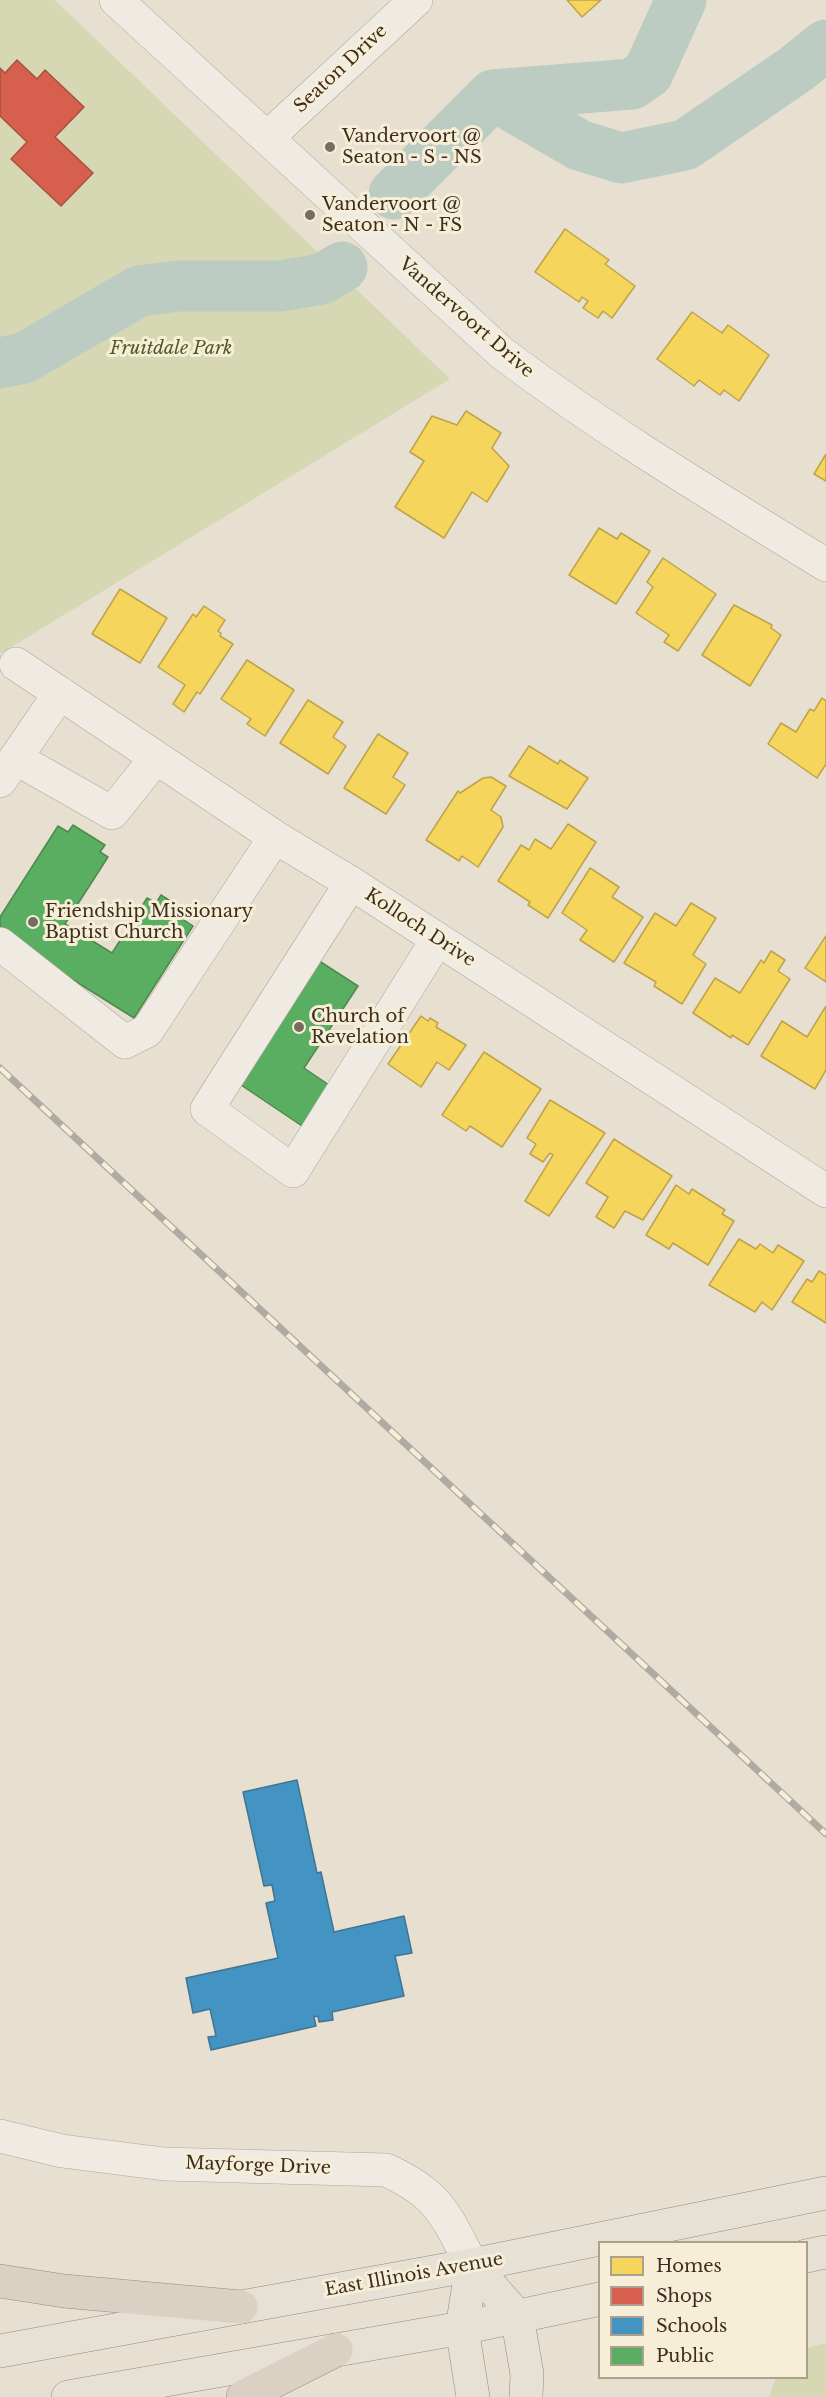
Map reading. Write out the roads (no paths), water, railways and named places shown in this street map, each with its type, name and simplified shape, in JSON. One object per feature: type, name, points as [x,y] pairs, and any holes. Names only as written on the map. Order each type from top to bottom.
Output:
[{"type":"highway","points":[[0,2280],[64,2291],[241,2307]]},
{"type":"highway","points":[[243,2397],[336,2350]]},
{"type":"main road","name":"East Illinois Avenue","points":[[0,2351],[472,2265],[826,2193]]},
{"type":"main road","points":[[808,2256],[826,2252]]},
{"type":"main road","points":[[472,2265],[517,2316],[527,2374],[526,2397]]},
{"type":"main road","points":[[472,2265],[462,2328],[473,2397]]},
{"type":"main road","points":[[68,2397],[462,2328],[598,2299]]},
{"type":"street","name":"Vandervoort Drive","points":[[116,0],[448,305],[528,372],[639,450],[826,565]]},
{"type":"street","name":"Seaton Drive","points":[[267,138],[416,0]]},
{"type":"street","name":"Kolloch Drive","points":[[16,664],[276,837],[351,883],[826,1191]]},
{"type":"street","points":[[60,693],[8,770],[112,813],[156,758]]},
{"type":"street","points":[[0,944],[125,1042],[147,1031],[276,837]]},
{"type":"street","points":[[351,883],[207,1109],[293,1171],[438,940]]},
{"type":"street","name":"Mayforge Drive","points":[[0,2136],[62,2151],[164,2164],[386,2170],[414,2183],[441,2207],[472,2265]]},
{"type":"waterway","points":[[493,95],[632,84],[648,73],[681,0]]},
{"type":"waterway","points":[[394,194],[493,95],[579,145],[621,158],[685,145],[796,69],[826,45]]},
{"type":"waterway","points":[[0,363],[24,358],[139,291],[178,286],[280,286],[322,279],[342,267]]},
{"type":"railway","points":[[0,1068],[826,1834]]},
{"type":"place","name":"Vandervoort @ Seaton - S - NS","points":[[330,147]]},
{"type":"place","name":"Vandervoort @ Seaton - N - FS","points":[[310,215]]},
{"type":"place","name":"Friendship Missionary Baptist Church","points":[[33,922]]},
{"type":"place","name":"Church of Revelation","points":[[299,1027]]},
{"type":"park label","name":"Fruitdale Park","points":[[171,349]]}]
